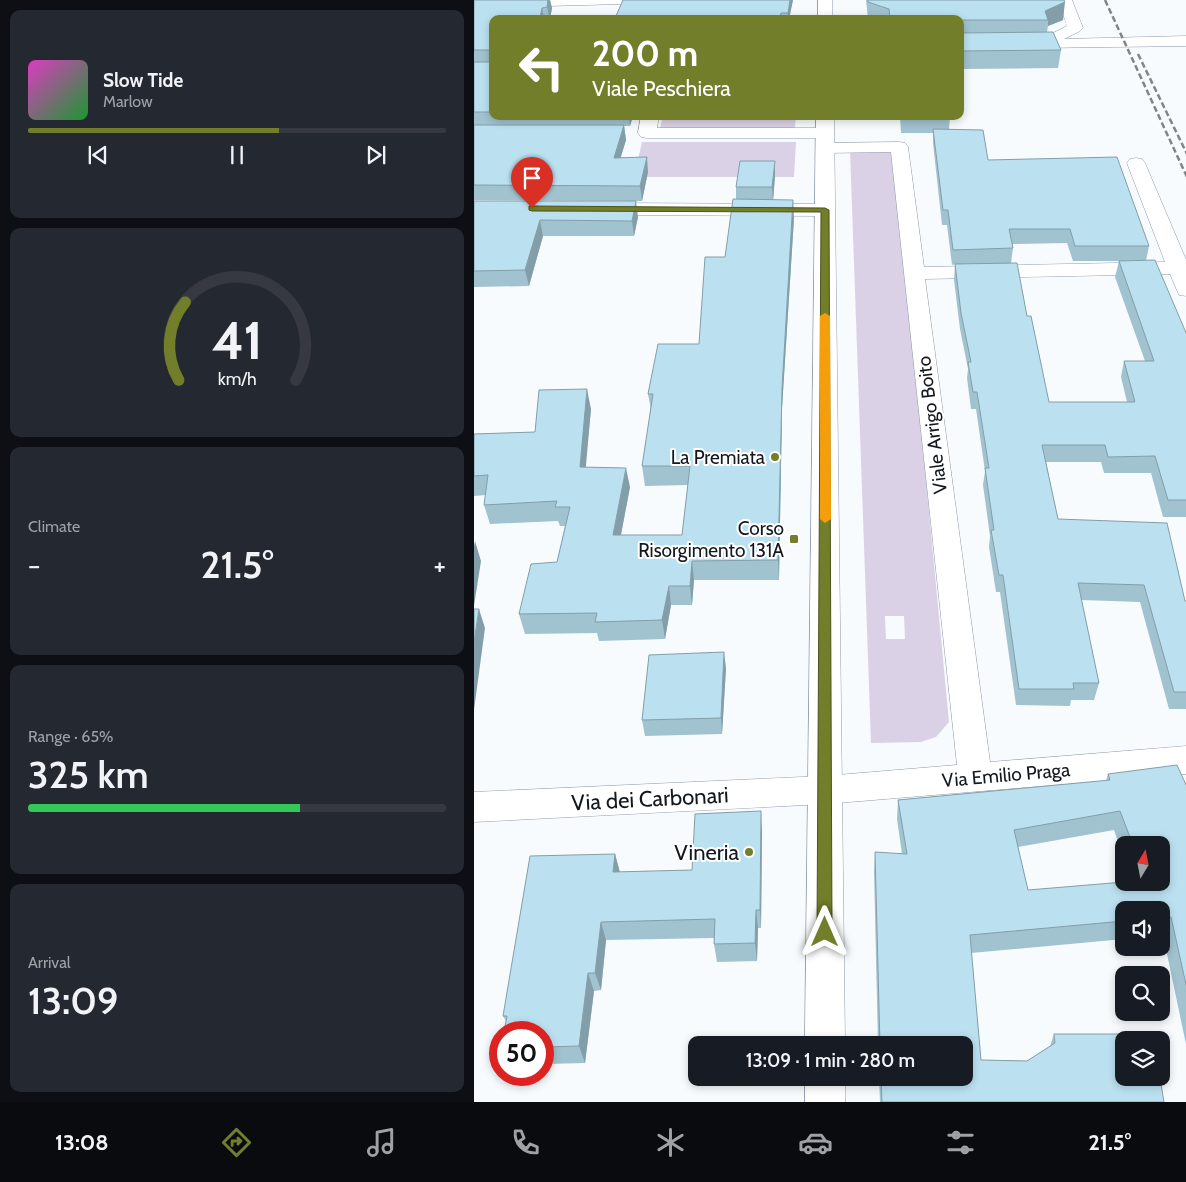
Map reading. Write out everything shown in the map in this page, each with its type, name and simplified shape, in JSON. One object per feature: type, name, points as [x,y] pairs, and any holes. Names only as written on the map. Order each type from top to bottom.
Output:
[{"type":"street","points":[[474,4],[622,0]]},
{"type":"street","points":[[825,0],[825,15]]},
{"type":"street","points":[[1056,44],[1056,37],[1075,28],[1065,0]]},
{"type":"street","points":[[566,15],[571,2]]},
{"type":"street","points":[[964,44],[1186,41]]},
{"type":"street","points":[[628,133],[648,125],[825,133],[825,1036]]},
{"type":"street","name":"Viale Arrigo Boito","points":[[825,133],[899,147],[975,777]]},
{"type":"street","points":[[1136,163],[1186,290]]},
{"type":"street","points":[[582,208],[825,210]]},
{"type":"street","points":[[914,273],[1178,268]]},
{"type":"street","name":"Via Emilio Praga","points":[[825,790],[1186,760]]},
{"type":"street","name":"Via dei Carbonari","points":[[474,808],[825,790]]},
{"type":"street","points":[[825,1086],[825,1102]]},
{"type":"shaded area","points":[[662,120],[796,120],[795,128],[660,128]]},
{"type":"shaded area","points":[[642,142],[796,142],[794,177],[634,177]]},
{"type":"shaded area","points":[[850,151],[884,151],[895,154],[949,722],[936,737],[921,742],[871,743]],"holes":[[[885,616],[904,616],[905,639],[886,639]]]},
{"type":"building","points":[[474,0],[548,0],[547,7],[542,8],[541,15],[489,15],[489,50],[474,50]]},
{"type":"building","points":[[623,0],[790,0],[788,13],[781,13],[781,15],[616,15]]},
{"type":"building","points":[[868,0],[1064,0],[1065,2],[1045,11],[1048,20],[964,20],[964,15],[890,15],[889,9],[868,2]]},
{"type":"building","points":[[1053,32],[1061,50],[964,51],[964,33]]},
{"type":"building","points":[[474,62],[489,62],[489,112],[474,112]]},
{"type":"building","points":[[474,125],[624,125],[614,158],[647,157],[640,186],[474,185]]},
{"type":"building","points":[[933,129],[983,130],[988,160],[1117,157],[1149,246],[1075,246],[1070,229],[1009,229],[1013,248],[953,250],[948,210],[943,210]]},
{"type":"building","points":[[740,161],[775,161],[772,187],[736,187]]},
{"type":"building","points":[[733,199],[793,200],[782,389],[778,560],[692,561],[690,586],[669,586],[662,620],[595,622],[597,613],[519,614],[531,564],[557,562],[570,507],[555,507],[557,501],[484,505],[488,475],[474,476],[474,434],[535,432],[539,390],[587,389],[580,467],[626,468],[613,535],[682,535],[690,466],[642,466],[653,394],[648,394],[658,344],[699,344],[705,257],[725,257]]},
{"type":"building","points":[[474,201],[636,201],[632,221],[540,220],[525,270],[474,271]]},
{"type":"building","points":[[1155,260],[1187,335],[1187,500],[1168,500],[1155,456],[1108,457],[1105,445],[1042,445],[1058,519],[1167,523],[1185,601],[1187,601],[1187,692],[1174,692],[1144,585],[1078,583],[1099,683],[1073,683],[1074,689],[1019,689],[1003,575],[999,575],[991,530],[994,530],[985,468],[989,468],[977,392],[973,392],[968,362],[971,362],[961,313],[955,264],[1017,263],[1027,316],[1031,316],[1049,402],[1135,402],[1124,361],[1154,361],[1119,261]]},
{"type":"building","points":[[474,609],[479,609],[474,642]]},
{"type":"building","points":[[724,652],[721,718],[642,720],[649,655]]},
{"type":"building","points":[[1177,765],[1187,787],[1187,989],[1170,917],[1170,901],[1115,901],[1115,922],[970,935],[981,1060],[1027,1061],[1055,1043],[1054,1034],[1115,1034],[1115,1086],[1161,1086],[1164,1102],[882,1102],[881,1086],[973,1086],[973,1036],[880,1036],[875,852],[907,854],[898,800],[1110,780],[1108,774]],"holes":[[[1120,811],[1130,836],[1170,836],[1170,891],[1115,891],[1115,883],[1028,890],[1014,830]]]},
{"type":"building","points":[[761,811],[760,910],[756,910],[755,943],[714,944],[715,919],[601,922],[595,973],[588,973],[579,1046],[554,1047],[554,1021],[506,1021],[507,1016],[503,1016],[530,856],[615,854],[613,872],[692,870],[695,814]]},
{"type":"railway","points":[[1105,0],[1187,177]]},
{"type":"railway","points":[[1138,54],[1187,154]]},
{"type":"slow traffic","points":[[825,316],[825,519]]},
{"type":"place","name":"La Premiata","points":[[775,457]]},
{"type":"place","name":"Corso Risorgimento 131A","points":[[794,539]]},
{"type":"place","name":"Vineria","points":[[749,852]]},
{"type":"route","points":[[532,208],[825,210],[825,932]]}]
